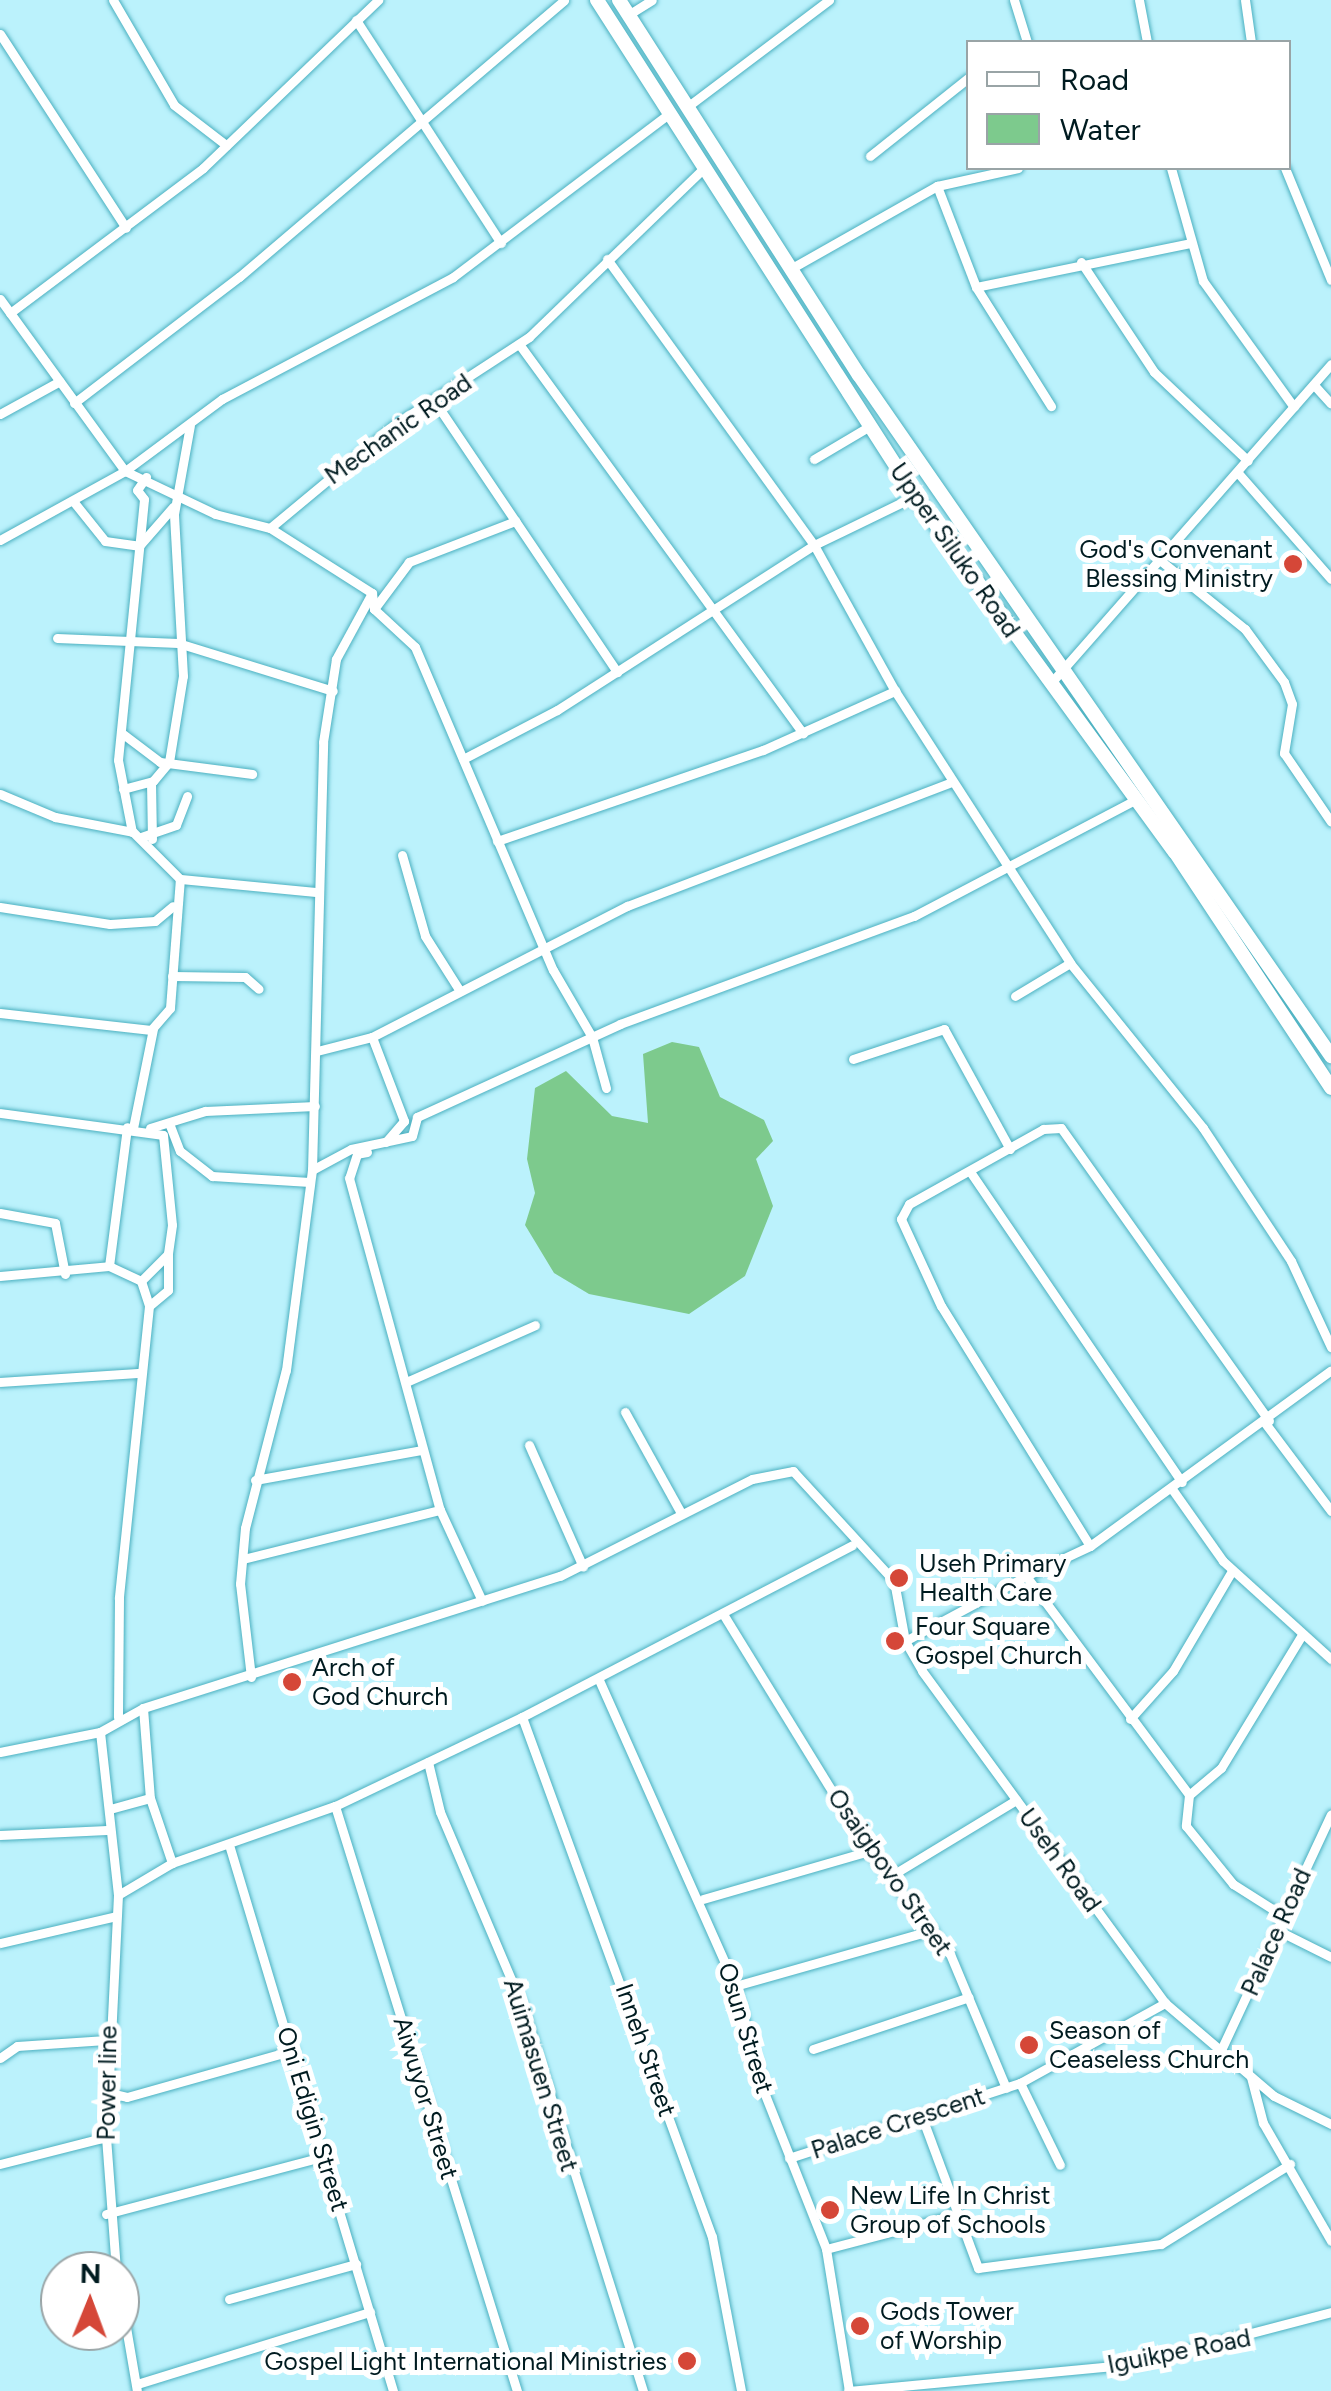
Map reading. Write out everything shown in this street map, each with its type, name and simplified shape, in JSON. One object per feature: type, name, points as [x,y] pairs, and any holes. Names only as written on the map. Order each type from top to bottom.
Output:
[{"type":"main road","name":"Upper Siluko Road","points":[[598,0],[667,115],[915,496],[1137,799],[1331,1088]]},
{"type":"main road","name":"Upper Siluko Road","points":[[618,0],[1063,672],[1331,1056]]},
{"type":"street","points":[[113,0],[174,105],[226,146]]},
{"type":"street","points":[[10,313],[126,228],[226,146],[378,0]]},
{"type":"street","points":[[74,403],[240,277],[420,117],[564,0]]},
{"type":"street","points":[[628,16],[652,0]]},
{"type":"street","points":[[687,106],[828,0]]},
{"type":"street","points":[[1014,0],[1025,40]]},
{"type":"street","points":[[1138,0],[1147,40]]},
{"type":"street","points":[[1244,0],[1251,40]]},
{"type":"street","points":[[356,20],[501,242]]},
{"type":"street","points":[[0,34],[126,228]]},
{"type":"street","points":[[870,156],[966,80]]},
{"type":"street","points":[[0,540],[126,471],[191,423],[501,242],[667,115]]},
{"type":"street","name":"Mechanic Road","points":[[270,528],[435,402],[519,344],[704,168]]},
{"type":"street","points":[[792,268],[938,186],[1009,170]]},
{"type":"street","points":[[1172,170],[1203,281],[1294,407]]},
{"type":"street","points":[[1286,170],[1331,280]]},
{"type":"street","points":[[938,186],[976,287],[1051,406]]},
{"type":"street","points":[[976,287],[1190,242]]},
{"type":"street","points":[[607,259],[814,544],[951,782],[1070,963],[1202,1128],[1291,1261],[1331,1346]]},
{"type":"street","points":[[1081,262],[1154,372],[1248,461]]},
{"type":"street","points":[[0,299],[126,471],[146,477],[177,495],[270,528],[372,592]]},
{"type":"street","points":[[519,344],[717,608],[804,733]]},
{"type":"street","points":[[1050,684],[1331,364]]},
{"type":"street","points":[[0,414],[60,381]]},
{"type":"street","points":[[1314,384],[1331,404]]},
{"type":"street","points":[[435,402],[617,672]]},
{"type":"street","points":[[123,789],[151,782],[168,764],[183,676],[178,643],[177,495],[191,423]]},
{"type":"street","points":[[814,459],[870,426]]},
{"type":"street","points":[[1238,473],[1331,579]]},
{"type":"street","points":[[146,477],[123,734],[123,789],[136,835],[180,879],[316,892]]},
{"type":"street","points":[[139,546],[177,495]]},
{"type":"street","points":[[462,759],[617,672],[814,544],[915,496]]},
{"type":"street","points":[[73,501],[105,542],[139,546]]},
{"type":"street","points":[[374,610],[410,562],[515,521]]},
{"type":"street","points":[[1161,561],[1245,629],[1284,682],[1292,704],[1284,753],[1331,822]]},
{"type":"street","points":[[372,592],[374,610],[414,647],[498,842],[592,1038],[606,1088]]},
{"type":"street","points":[[251,1677],[242,1559],[256,1480],[286,1370],[312,1170],[318,1051],[316,892],[333,692],[348,625],[372,592]]},
{"type":"street","points":[[57,638],[178,643],[333,692]]},
{"type":"street","points":[[498,842],[804,733],[895,690]]},
{"type":"street","points":[[123,734],[168,764],[252,774]]},
{"type":"street","points":[[150,847],[154,833],[151,782]]},
{"type":"street","points":[[318,1051],[335,1050],[372,1037],[544,943],[951,782]]},
{"type":"street","points":[[0,794],[55,817],[136,835],[154,833],[183,818],[187,796]]},
{"type":"street","points":[[312,1170],[412,1136],[418,1117],[592,1038],[1010,872],[1137,799]]},
{"type":"street","points":[[402,854],[425,936],[458,988]]},
{"type":"street","points":[[108,1266],[130,1128],[153,1029],[170,1008],[175,904],[180,879]]},
{"type":"street","points":[[0,907],[110,924],[155,921],[175,904]]},
{"type":"street","points":[[1014,996],[1070,963]]},
{"type":"street","points":[[172,976],[244,977],[259,990]]},
{"type":"street","points":[[0,1013],[153,1029]]},
{"type":"street","points":[[854,1060],[944,1029],[1010,1149]]},
{"type":"street","points":[[372,1037],[404,1121],[386,1142],[357,1154],[349,1178],[440,1510],[482,1602]]},
{"type":"street","points":[[317,1063],[335,1050]]},
{"type":"street","points":[[0,1113],[150,1128],[225,1109],[314,1106]]},
{"type":"street","points":[[169,1123],[180,1151],[212,1176],[310,1182]]},
{"type":"street","points":[[1090,1546],[941,1306],[902,1219],[909,1204],[1054,1126],[1070,1136],[1331,1511]]},
{"type":"street","points":[[149,1306],[168,1290],[165,1144],[150,1128]]},
{"type":"street","points":[[972,1173],[1182,1482]]},
{"type":"street","points":[[0,1213],[55,1223],[66,1274]]},
{"type":"street","points":[[140,1280],[168,1254]]},
{"type":"street","points":[[0,1276],[66,1274],[108,1266],[140,1280],[149,1306],[119,1598],[118,1717]]},
{"type":"street","points":[[406,1382],[535,1325]]},
{"type":"street","points":[[905,1640],[1090,1546],[1267,1422],[1331,1370]]},
{"type":"street","points":[[0,1382],[140,1373]]},
{"type":"street","points":[[0,1752],[100,1732],[118,1717],[144,1708],[251,1677],[583,1567],[681,1513],[624,1412]]},
{"type":"street","points":[[529,1445],[583,1567]]},
{"type":"street","points":[[256,1480],[422,1450]]},
{"type":"street","name":"Useh Road","points":[[681,1513],[794,1471],[852,1545],[894,1582],[905,1640],[1165,2003],[1274,2096],[1331,2124]]},
{"type":"street","points":[[1172,1489],[1232,1571],[1331,1658]]},
{"type":"street","points":[[242,1559],[440,1510]]},
{"type":"street","points":[[118,1895],[172,1863],[230,1848],[428,1762],[598,1680],[852,1545]]},
{"type":"street","points":[[1130,1719],[1173,1671],[1232,1571]]},
{"type":"street","points":[[1026,1576],[1189,1795],[1186,1826],[1233,1884],[1285,1917]]},
{"type":"street","name":"Osaigbovo Street","points":[[723,1614],[869,1851],[894,1874],[933,1930],[969,1998],[1006,2088]]},
{"type":"street","points":[[1189,1795],[1221,1768],[1302,1634]]},
{"type":"street","name":"Osun Street","points":[[598,1680],[703,1899],[735,1986],[789,2158],[826,2249],[847,2391]]},
{"type":"street","points":[[144,1708],[150,1798],[172,1863]]},
{"type":"street","name":"Inneh Street","points":[[522,1717],[712,2237],[741,2391]]},
{"type":"street","name":"Power line","points":[[100,1732],[110,1810],[107,1830],[118,1895],[106,2040],[110,2093],[106,2214],[112,2251]]},
{"type":"street","name":"Auimasuen Street","points":[[428,1762],[440,1812],[522,2005],[642,2391]]},
{"type":"street","points":[[110,1810],[150,1798]]},
{"type":"street","points":[[894,1874],[1016,1800]]},
{"type":"street","name":"Aiwuyor Street","points":[[334,1806],[517,2391]]},
{"type":"street","name":"Palace Road","points":[[1220,2049],[1281,1932],[1331,1814]]},
{"type":"street","points":[[0,1835],[107,1830]]},
{"type":"street","name":"Oni Edigin Street","points":[[230,1848],[326,2156],[392,2391]]},
{"type":"street","points":[[703,1899],[869,1851]]},
{"type":"street","points":[[0,1943],[116,1916]]},
{"type":"street","points":[[735,1986],[933,1930]]},
{"type":"street","points":[[1281,1932],[1331,1956]]},
{"type":"street","points":[[813,2049],[969,1998]]},
{"type":"street","name":"Palace Crescent","points":[[789,2158],[922,2120],[1020,2083],[1165,2003]]},
{"type":"street","points":[[0,2058],[17,2046],[106,2040]]},
{"type":"street","points":[[1220,2049],[1253,2079],[1252,2100],[1331,2241]]},
{"type":"street","points":[[110,2093],[128,2096],[294,2050]]},
{"type":"street","points":[[1020,2083],[1060,2164]]},
{"type":"street","points":[[922,2120],[978,2268],[1116,2255],[1162,2244],[1290,2164]]},
{"type":"street","points":[[0,2164],[106,2138]]},
{"type":"street","points":[[106,2214],[326,2156]]},
{"type":"street","points":[[826,2249],[956,2215]]},
{"type":"street","points":[[229,2299],[356,2264]]},
{"type":"street","points":[[131,2351],[137,2387],[370,2312]]},
{"type":"street","name":"Iguikpe Road","points":[[847,2391],[1133,2364],[1331,2312]]},
{"type":"water","points":[[672,1042],[699,1047],[720,1097],[764,1120],[773,1141],[756,1159],[773,1206],[745,1276],[689,1314],[589,1294],[554,1273],[525,1225],[535,1193],[527,1159],[535,1088],[566,1071],[612,1116],[648,1123],[643,1054]]},
{"type":"place","name":"God's Convenant Blessing Ministry","points":[[1293,564]]},
{"type":"place","name":"Useh Primary Health Care","points":[[899,1578]]},
{"type":"place","name":"Four Square Gospel Church","points":[[895,1641]]},
{"type":"place","name":"Arch of God Church","points":[[292,1682]]},
{"type":"place","name":"Season of Ceaseless Church","points":[[1029,2045]]},
{"type":"place","name":"New Life In Christ Group of Schools","points":[[830,2210]]},
{"type":"place","name":"Gods Tower of Worship","points":[[860,2326]]},
{"type":"place","name":"Gospel Light International Ministries","points":[[687,2361]]}]
